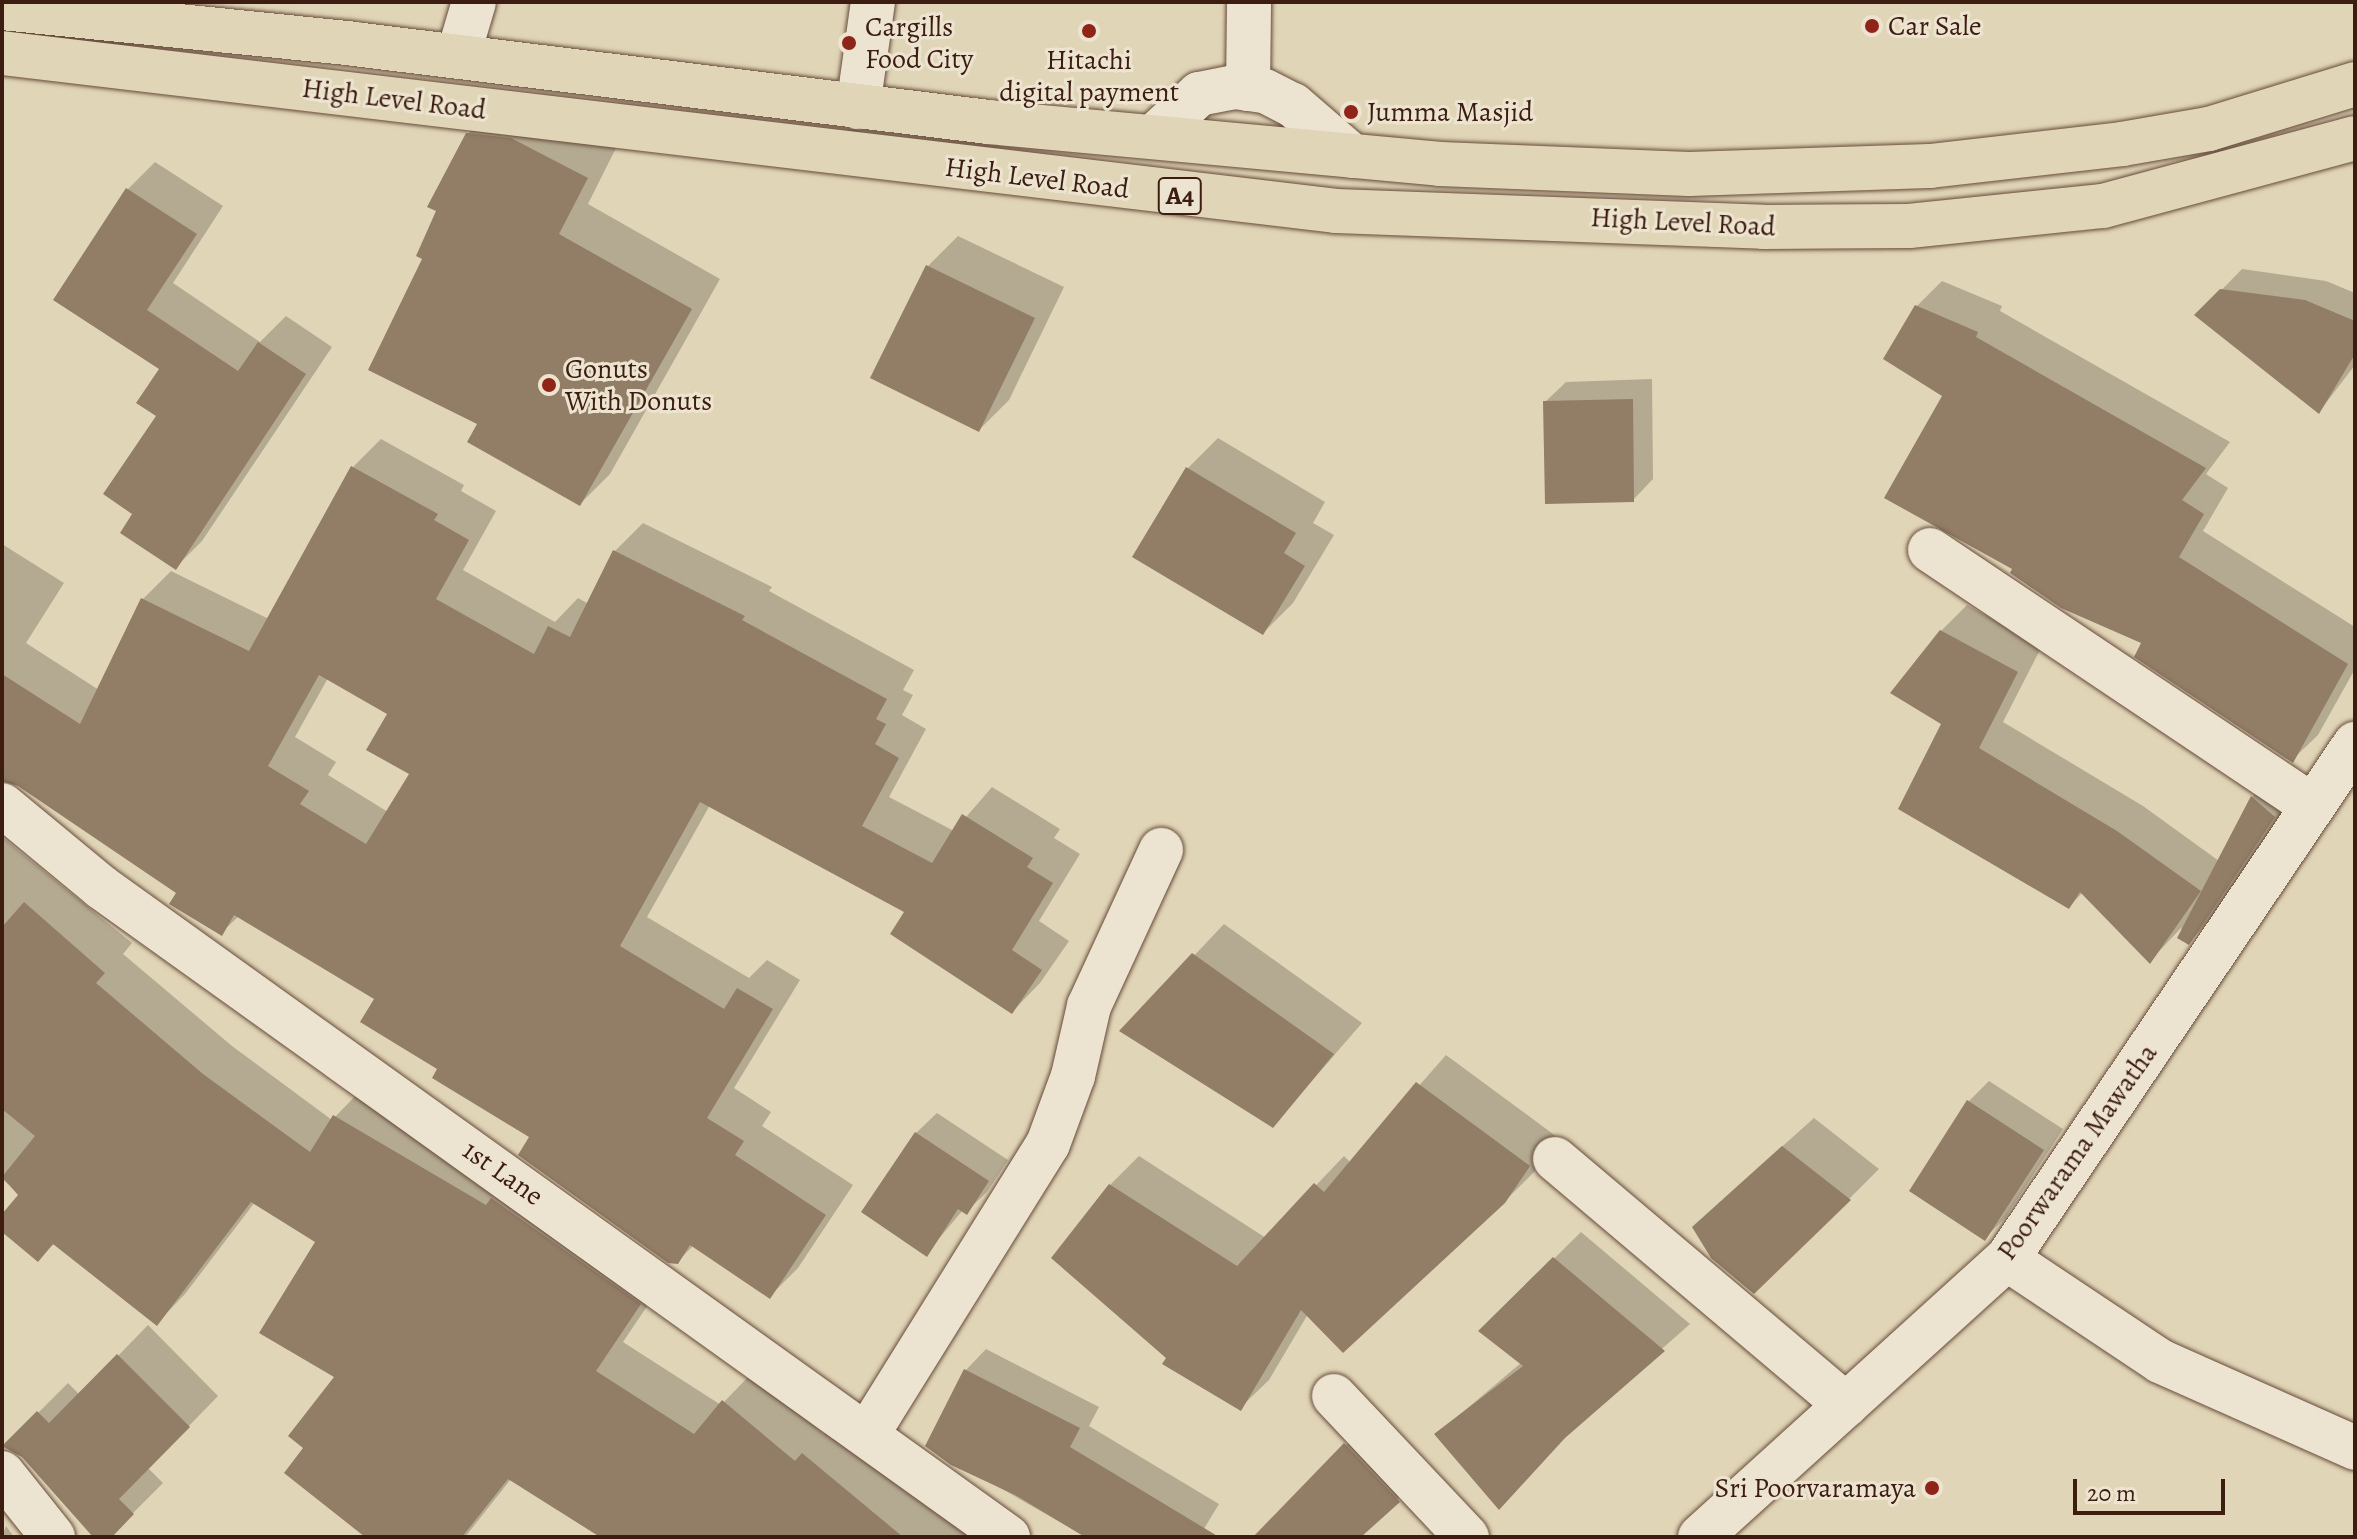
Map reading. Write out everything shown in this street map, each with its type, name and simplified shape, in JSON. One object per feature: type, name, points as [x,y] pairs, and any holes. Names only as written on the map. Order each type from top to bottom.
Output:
[{"type":"highway","name":"High Level Road","points":[[2,8],[458,56],[858,107],[1153,137],[1352,156],[1689,174],[1930,166],[2209,129],[2355,84]]},
{"type":"highway","name":"High Level Road","points":[[2,53],[1336,211],[1764,227],[1909,226],[2103,206],[2355,138]]},
{"type":"street","points":[[458,56],[474,2]]},
{"type":"street","points":[[858,107],[873,2]]},
{"type":"street","points":[[1248,89],[1249,2]]},
{"type":"street","points":[[1153,137],[1199,94],[1248,89],[1293,105],[1352,156]]},
{"type":"street","points":[[1930,550],[2312,806]]},
{"type":"street","name":"Poorwarama Mawatha","points":[[1700,1537],[2007,1259],[2355,744]]},
{"type":"street","name":"1st Lane","points":[[2,805],[101,887],[868,1433],[1008,1537]]},
{"type":"street","points":[[868,1433],[1048,1144],[1073,1076],[1089,1006],[1161,850]]},
{"type":"street","points":[[1555,1159],[1846,1405]]},
{"type":"street","points":[[2007,1259],[2160,1361],[2355,1448]]},
{"type":"street","points":[[1334,1396],[1467,1537]]},
{"type":"street","points":[[2,1473],[53,1537]]},
{"type":"building","points":[[466,133],[511,138],[588,178],[559,234],[692,309],[580,506],[467,442],[477,424],[368,370],[422,259],[416,256],[436,211],[427,207]]},
{"type":"building","points":[[126,188],[197,234],[147,310],[238,371],[258,342],[306,374],[176,570],[120,533],[132,514],[103,494],[156,416],[136,403],[159,369],[53,300]]},
{"type":"building","points":[[926,265],[1035,318],[979,432],[870,378]]},
{"type":"building","points":[[2220,289],[2305,300],[2355,321],[2355,354],[2319,414],[2194,315]]},
{"type":"building","points":[[1915,305],[1978,332],[1976,337],[2206,468],[2182,500],[2204,514],[2179,557],[2348,664],[2293,763],[2134,657],[2141,643],[2061,608],[2010,573],[2012,569],[1884,498],[1942,396],[1883,359]]},
{"type":"building","points":[[1633,399],[1634,502],[1545,504],[1543,401]]},
{"type":"building","points":[[351,466],[438,514],[434,520],[469,540],[436,599],[534,654],[548,626],[570,637],[613,550],[745,616],[742,620],[887,699],[876,719],[886,724],[875,744],[899,758],[862,826],[932,863],[962,814],[1033,858],[1027,867],[1053,883],[1012,950],[1042,970],[1012,1014],[890,934],[904,912],[700,802],[620,946],[724,1009],[737,988],[773,1009],[707,1118],[744,1141],[735,1155],[826,1215],[770,1299],[690,1245],[678,1264],[668,1263],[518,1155],[529,1137],[432,1078],[437,1069],[360,1022],[374,999],[234,915],[222,936],[169,904],[176,893],[18,786],[2,781],[2,674],[80,724],[141,598],[249,651]],"holes":[[[319,675],[387,714],[366,750],[409,774],[366,844],[300,804],[309,791],[268,766]]]},
{"type":"building","points":[[1186,467],[1296,533],[1284,553],[1305,566],[1263,635],[1132,557]]},
{"type":"building","points":[[1940,630],[2018,672],[1979,748],[2117,831],[2201,891],[2150,964],[2080,892],[2069,909],[1898,809],[1941,724],[1890,693]]},
{"type":"building","points":[[2251,796],[2275,817],[2189,945],[2177,938]]},
{"type":"building","points":[[24,902],[105,973],[96,983],[203,1074],[310,1152],[333,1115],[486,1205],[491,1198],[641,1304],[596,1371],[694,1434],[722,1400],[795,1461],[802,1453],[903,1537],[600,1537],[508,1479],[462,1537],[365,1537],[284,1473],[303,1448],[288,1436],[334,1377],[259,1333],[315,1242],[251,1202],[157,1326],[53,1244],[38,1262],[2,1232],[2,1214],[18,1195],[2,1177],[35,1136],[2,1109],[2,927]]},
{"type":"building","points":[[1192,953],[1334,1054],[1273,1128],[1119,1031]]},
{"type":"building","points":[[1416,1082],[1530,1166],[1505,1203],[1343,1353],[1301,1310],[1241,1411],[1162,1364],[1166,1358],[1051,1258],[1109,1184],[1237,1266],[1314,1183],[1324,1192]]},
{"type":"building","points":[[1967,1100],[2044,1150],[1985,1241],[1909,1191]]},
{"type":"building","points":[[915,1132],[989,1181],[967,1215],[958,1209],[927,1257],[861,1212]]},
{"type":"building","points":[[1782,1146],[1851,1200],[1754,1294],[1711,1258],[1692,1227]]},
{"type":"building","points":[[1553,1257],[1665,1351],[1565,1438],[1499,1510],[1434,1434],[1523,1366],[1478,1331]]},
{"type":"building","points":[[117,1354],[190,1427],[119,1499],[134,1514],[112,1537],[93,1537],[22,1457],[2,1446],[37,1411],[49,1423]]},
{"type":"building","points":[[964,1369],[1080,1428],[1070,1447],[1219,1537],[1085,1537],[1015,1495],[951,1465],[925,1446]]},
{"type":"building","points":[[1344,1443],[1400,1502],[1361,1537],[1253,1537]]},
{"type":"place","name":"Car Sale","points":[[1872,26]]},
{"type":"place","name":"Hitachi digital payment","points":[[1089,31]]},
{"type":"place","name":"Cargills Food City","points":[[849,43]]},
{"type":"place","name":"Jumma Masjid","points":[[1351,112]]},
{"type":"place","name":"Gonuts With Donuts","points":[[549,385]]},
{"type":"place","name":"Sri Poorvaramaya","points":[[1932,1488]]}]
